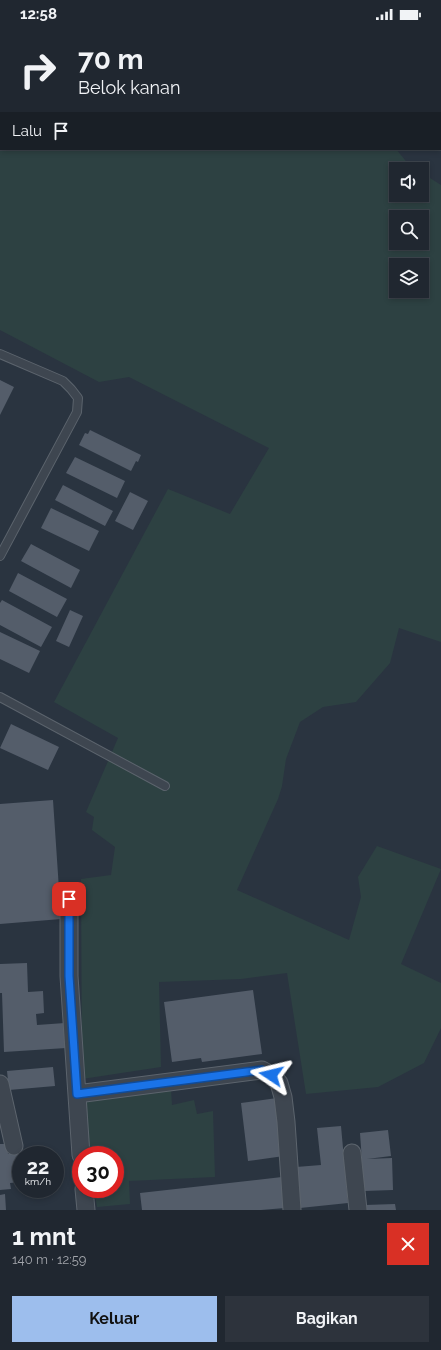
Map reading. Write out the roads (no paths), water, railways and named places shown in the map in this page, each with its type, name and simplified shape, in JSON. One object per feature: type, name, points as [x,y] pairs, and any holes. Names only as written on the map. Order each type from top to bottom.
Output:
[{"type":"street","points":[[69,899],[69,976],[80,1146]]},
{"type":"street","points":[[77,1094],[262,1070],[271,1075],[279,1083],[283,1097],[292,1210]]},
{"type":"street","points":[[0,1084],[14,1146]]},
{"type":"street","points":[[352,1153],[358,1210]]},
{"type":"street","points":[[85,1198],[86,1210]]},
{"type":"lane","points":[[0,354],[63,381],[78,398],[77,412],[0,556]]},
{"type":"lane","points":[[0,697],[165,786]]}]
